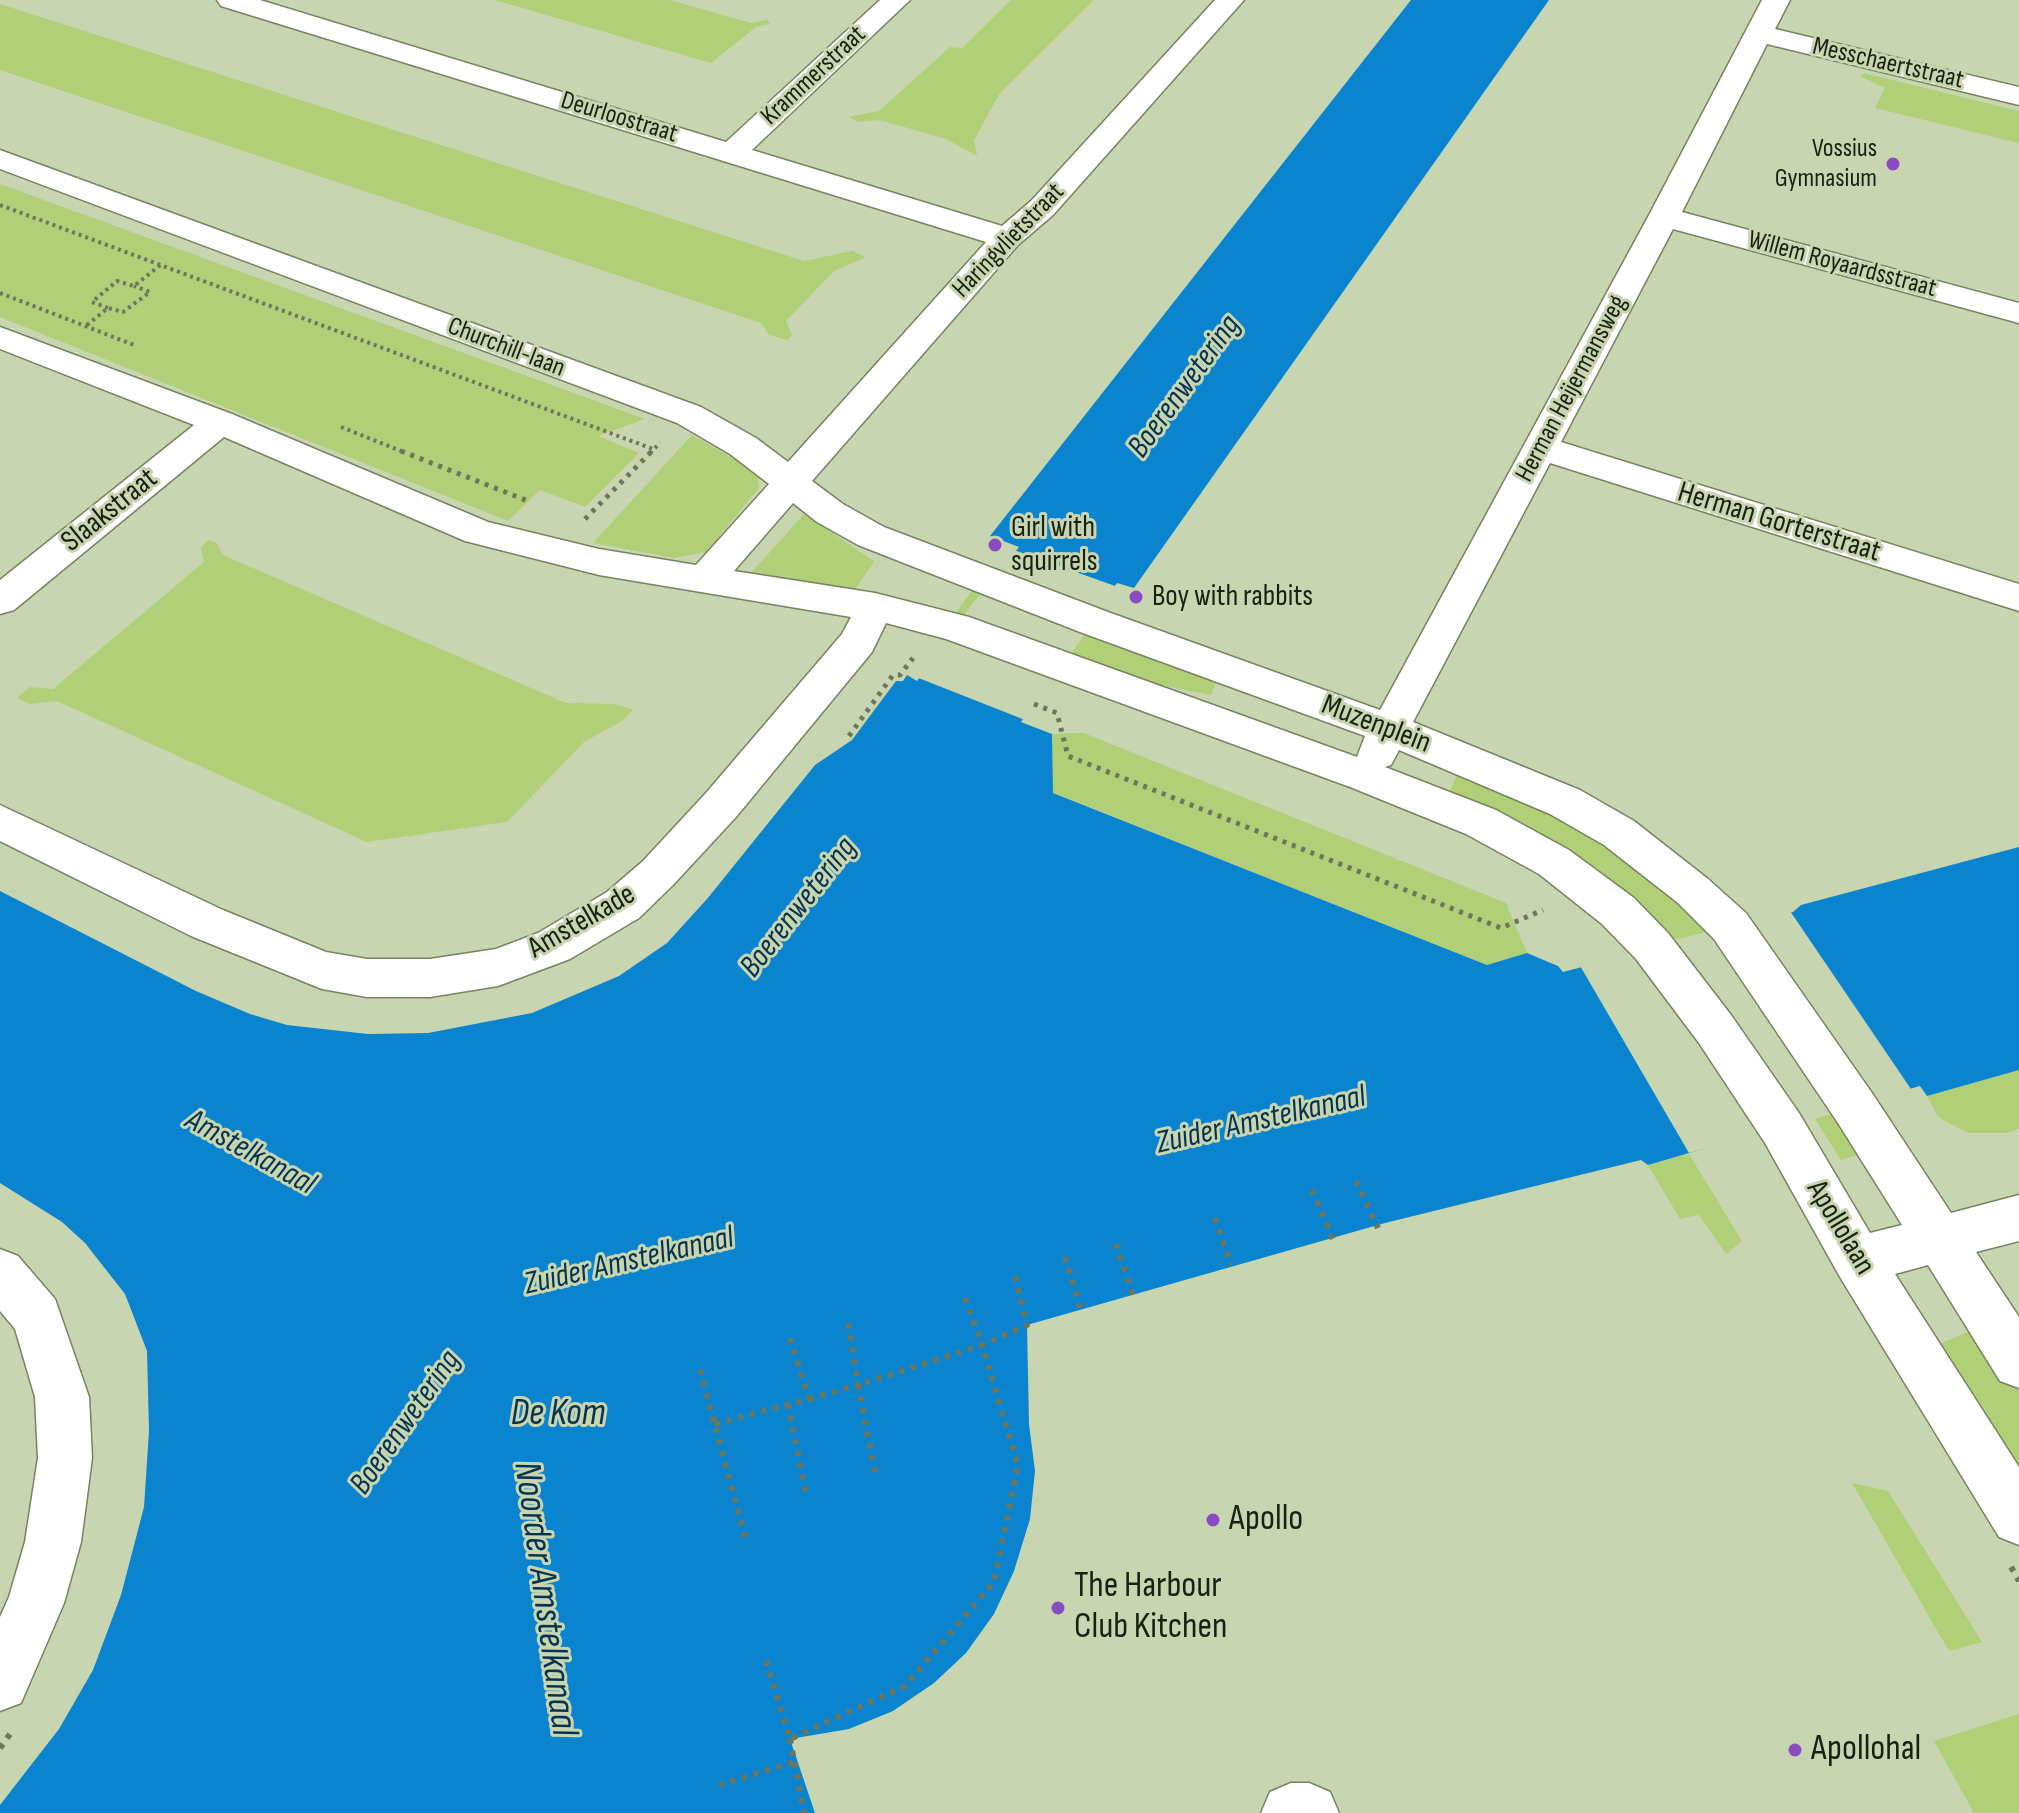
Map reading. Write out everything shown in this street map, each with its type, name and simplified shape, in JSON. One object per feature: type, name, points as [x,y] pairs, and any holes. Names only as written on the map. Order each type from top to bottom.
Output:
[{"type":"street","name":"Deurloostraat","points":[[231,0],[1007,238]]},
{"type":"street","name":"Haringvlietstraat","points":[[706,578],[1007,238],[1042,208],[1230,0]]},
{"type":"street","name":"Herman Heijermansweg","points":[[1365,776],[1664,217],[1776,0]]},
{"type":"street","name":"Krammerstraat","points":[[732,153],[891,1]]},
{"type":"street","name":"Messchaertstraat","points":[[1757,33],[2019,96]]},
{"type":"street","name":"Churchill-laan","points":[[0,159],[689,415],[743,446],[830,513],[871,536],[989,582]]},
{"type":"street","name":"Willem Royaardsstraat","points":[[1664,217],[2019,313]]},
{"type":"street","points":[[0,337],[220,422],[478,532],[599,562],[875,607]]},
{"type":"street","name":"Slaakstraat","points":[[0,600],[220,422]]},
{"type":"street","name":"Herman Gorterstraat","points":[[1540,448],[2019,598]]},
{"type":"street","name":"Muzenplein","points":[[989,582],[1389,729],[1565,802],[1619,833],[1693,891],[1730,926],[1855,1108],[1938,1240]]},
{"type":"street","name":"Muzenplein","points":[[875,607],[955,627],[1365,776],[1481,822],[1554,862],[1618,911],[1652,946]]},
{"type":"street","name":"Amstelkade","points":[[0,822],[207,923],[322,970],[367,978],[430,978],[498,967],[554,946],[623,905],[658,873],[721,805],[858,642],[875,607]]},
{"type":"street","name":"Apollolaan","points":[[1652,946],[1715,1029],[1782,1128],[1858,1260],[2019,1517]]},
{"type":"street","points":[[1858,1260],[2019,1218]]},
{"type":"street","points":[[1938,1240],[2019,1363]]},
{"type":"street","points":[[0,1273],[37,1316],[62,1397],[65,1458],[53,1542],[36,1603],[0,1682]]},
{"type":"street","points":[[1291,1813],[1309,1813]]},
{"type":"path","points":[[0,205],[653,449]]},
{"type":"path","points":[[134,286],[201,232]]},
{"type":"path","points":[[117,281],[150,292],[123,312],[108,308],[92,302],[117,281]]},
{"type":"path","points":[[48,356],[108,308]]},
{"type":"path","points":[[553,551],[689,415]]},
{"type":"path","points":[[849,736],[893,675],[900,675]]},
{"type":"path","points":[[1057,713],[1068,756],[1501,928],[1537,914]]},
{"type":"path","points":[[1356,1181],[1378,1228]]},
{"type":"path","points":[[1312,1190],[1333,1239]]},
{"type":"path","points":[[1215,1218],[1231,1265]]},
{"type":"path","points":[[1116,1244],[1133,1296]]},
{"type":"path","points":[[1065,1257],[1081,1310]]},
{"type":"path","points":[[715,1424],[858,1385],[982,1345],[1027,1325],[1015,1276]]},
{"type":"path","points":[[790,1739],[905,1686],[994,1582],[1018,1465],[963,1292]]},
{"type":"path","points":[[848,1320],[875,1472]]},
{"type":"path","points":[[789,1335],[809,1399]]},
{"type":"path","points":[[700,1370],[745,1537]]},
{"type":"path","points":[[788,1404],[806,1494]]},
{"type":"path","points":[[766,1661],[790,1739],[804,1813]]},
{"type":"path","points":[[719,1785],[794,1762]]},
{"type":"green space","points":[[495,0],[670,0],[751,23],[767,20],[770,24],[756,27],[711,63]]},
{"type":"green space","points":[[1011,0],[1094,0],[1000,93],[974,140],[977,156],[946,139],[880,120],[858,122],[849,117],[879,111],[950,47],[962,48]]},
{"type":"green space","points":[[0,4],[804,261],[852,251],[866,257],[834,271],[786,321],[792,335],[788,340],[769,335],[761,323],[0,70]]},
{"type":"green space","points":[[1864,73],[2019,111],[2019,143],[1875,108],[1885,88],[1860,76]]},
{"type":"green space","points":[[0,184],[645,419],[598,436],[639,453],[585,507],[540,490],[508,521],[0,317]]},
{"type":"green space","points":[[692,435],[757,472],[759,488],[706,552],[674,558],[593,543]]},
{"type":"green space","points":[[804,514],[874,561],[854,591],[750,574]]},
{"type":"green space","points":[[208,540],[217,543],[223,555],[566,703],[615,704],[633,710],[622,721],[584,742],[507,822],[367,842],[57,701],[30,704],[17,698],[30,687],[53,689],[204,562],[201,548]]},
{"type":"green space","points":[[974,588],[1217,680],[1211,695],[1110,675],[953,616]]},
{"type":"green space","points":[[1084,733],[1506,903],[1527,953],[1487,965],[1052,792],[1052,734]]},
{"type":"green space","points":[[1459,770],[1556,814],[1613,849],[1683,901],[1734,955],[1867,1152],[1841,1160],[1780,1063],[1448,795]]},
{"type":"green space","points":[[2019,1070],[2019,1129],[2006,1133],[1968,1133],[1938,1117],[1927,1096]]},
{"type":"green space","points":[[1689,1154],[1742,1241],[1726,1254],[1699,1215],[1680,1219],[1648,1165]]},
{"type":"green space","points":[[1977,1328],[2019,1391],[2019,1481],[1935,1346]]},
{"type":"green space","points":[[1852,1483],[1888,1491],[1982,1642],[1949,1651]]},
{"type":"green space","points":[[2019,1714],[2019,1813],[1974,1813],[1934,1741]]},
{"type":"water","name":"De Kom","points":[[1411,0],[1549,0],[1134,588],[1117,583],[1021,722],[1052,734],[1053,793],[1487,965],[1527,953],[1558,966],[1563,972],[1793,912],[1801,905],[2019,847],[2019,1070],[1927,1096],[1920,1086],[1648,1165],[1641,1160],[1385,1223],[1027,1325],[1029,1424],[1035,1471],[1030,1519],[1014,1571],[994,1614],[966,1653],[934,1683],[893,1711],[849,1729],[790,1739],[815,1813],[0,1813],[0,1805],[59,1729],[93,1670],[121,1595],[144,1507],[149,1431],[147,1351],[125,1294],[85,1243],[62,1222],[0,1183],[0,891],[196,991],[250,1014],[287,1025],[368,1034],[428,1033],[532,1013],[619,976],[667,943],[707,899],[815,765],[852,740],[896,681],[903,681],[907,675],[917,681],[1019,547],[990,536]]},
{"type":"pier","points":[[1014,550],[1118,587],[1025,720],[916,677]]},
{"type":"pier","points":[[1790,911],[1913,1092],[1689,1153],[1579,964]]},
{"type":"place","name":"Vossius Gymnasium","points":[[1893,164]]},
{"type":"place","name":"Girl with squirrels","points":[[995,545]]},
{"type":"place","name":"Boy with rabbits","points":[[1136,597]]},
{"type":"place","name":"Apollo","points":[[1213,1520]]},
{"type":"place","name":"The Harbour Club Kitchen","points":[[1058,1608]]},
{"type":"place","name":"Apollohal","points":[[1795,1750]]},
{"type":"water label","name":"Boerenwetering","points":[[1185,387]]},
{"type":"water label","name":"Boerenwetering","points":[[799,908]]},
{"type":"water label","name":"Zuider Amstelkanaal","points":[[1261,1121]]},
{"type":"water label","name":"Amstelkanaal","points":[[250,1153]]},
{"type":"water label","name":"Zuider Amstelkanaal","points":[[629,1262]]},
{"type":"water label","name":"Boerenwetering","points":[[406,1423]]},
{"type":"water label","name":"Noorder Amstelkanaal","points":[[544,1599]]}]
